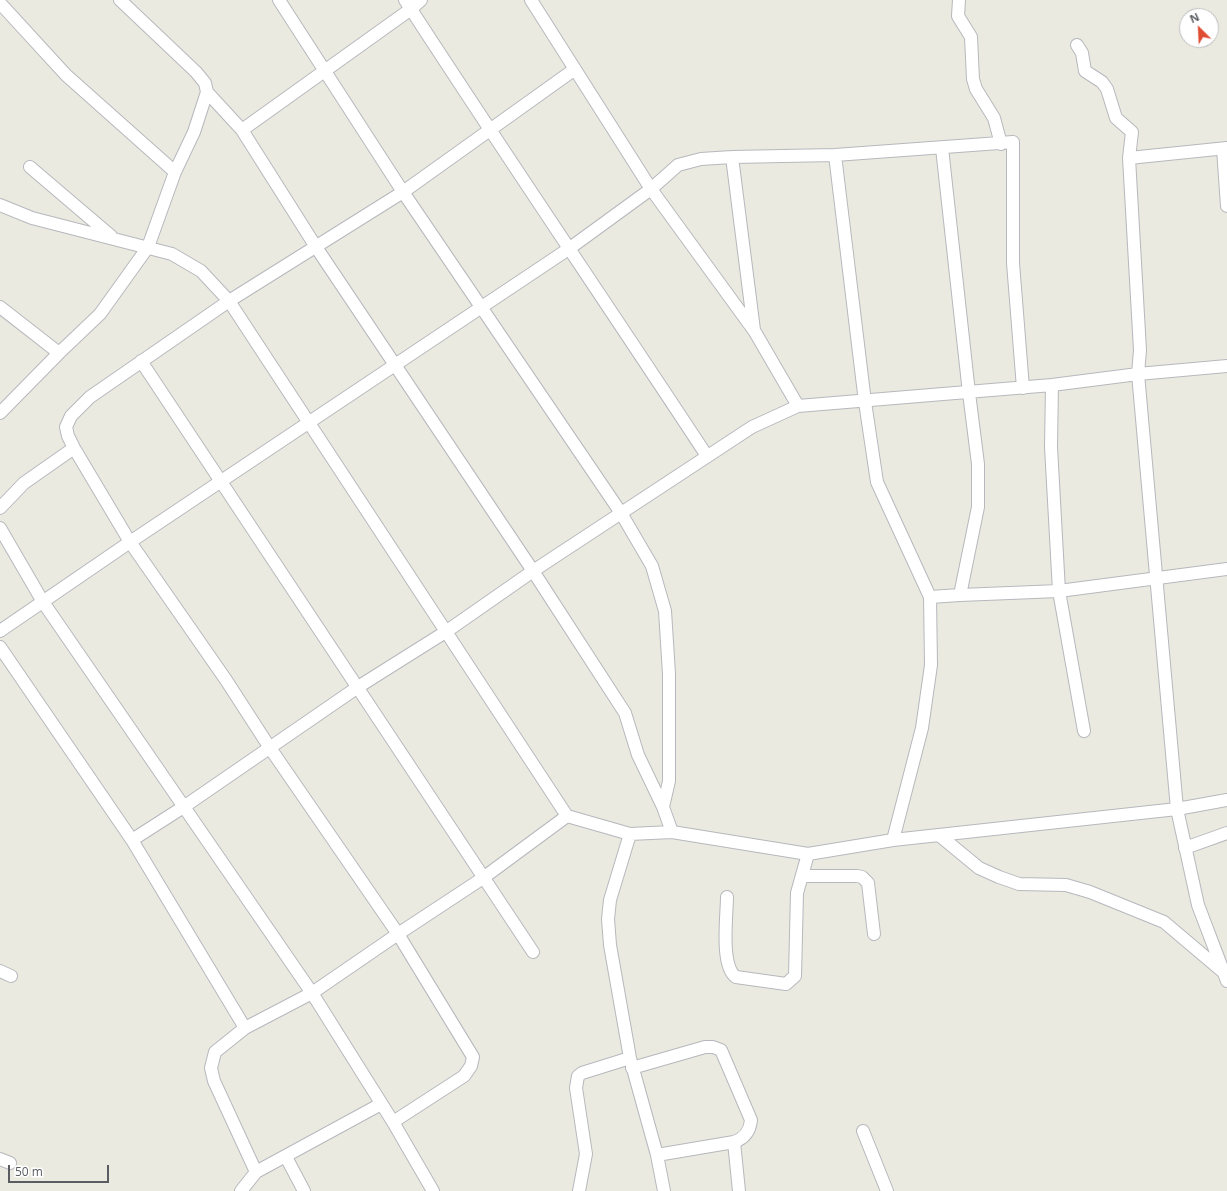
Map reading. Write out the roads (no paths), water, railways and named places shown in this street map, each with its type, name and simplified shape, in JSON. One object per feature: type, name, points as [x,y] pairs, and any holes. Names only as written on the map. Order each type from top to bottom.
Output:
[{"type":"street","points":[[120,0],[196,72],[205,83],[207,92],[242,130],[316,247],[533,571],[625,713],[638,755],[663,807],[672,832]]},
{"type":"street","points":[[279,0],[403,192],[621,513],[652,566],[665,611],[669,674],[670,781],[663,807]]},
{"type":"street","points":[[242,130],[408,5],[421,0]]},
{"type":"street","points":[[531,0],[650,189],[755,332],[798,406]]},
{"type":"street","points":[[959,0],[958,16],[971,37],[973,79],[976,89],[994,118],[1000,144]]},
{"type":"street","points":[[0,3],[66,75],[175,172]]},
{"type":"street","points":[[408,5],[489,130],[570,248],[707,456]]},
{"type":"street","points":[[1077,45],[1082,53],[1085,71],[1102,82],[1107,89],[1116,118],[1132,132],[1129,158],[1140,350],[1138,374],[1177,809],[1198,904],[1225,977]]},
{"type":"street","points":[[393,1122],[464,1076],[471,1066],[473,1057],[398,934],[270,748],[226,680],[130,542],[74,448],[68,436],[66,427],[71,416],[90,397],[141,361],[229,301],[403,192],[575,69]]},
{"type":"street","points":[[0,414],[59,353],[100,314],[148,247],[175,172],[194,132],[207,92]]},
{"type":"street","points":[[0,631],[130,542],[570,248],[650,189],[678,165],[701,159],[835,155],[1013,142],[1013,263],[1023,388]]},
{"type":"street","points":[[942,148],[978,464],[978,507],[960,596]]},
{"type":"street","points":[[1129,158],[1225,149],[1227,206]]},
{"type":"street","points":[[835,155],[865,402],[877,482],[930,597],[931,666],[922,728],[893,840]]},
{"type":"street","points":[[732,157],[755,332]]},
{"type":"street","points":[[30,167],[113,238]]},
{"type":"street","points":[[0,205],[32,218],[172,254],[201,271],[229,301],[568,816],[630,834],[672,832],[808,854],[893,840],[1177,809],[1227,800]]},
{"type":"street","points":[[0,307],[59,353]]},
{"type":"street","points":[[141,361],[533,952]]},
{"type":"street","points":[[132,840],[185,806],[358,687],[447,631],[533,571],[707,456],[752,427],[798,406],[865,402],[1023,388],[1138,374],[1227,366]]},
{"type":"street","points":[[1052,385],[1051,447],[1059,591],[1084,730]]},
{"type":"street","points":[[0,508],[24,483],[74,448]]},
{"type":"street","points":[[0,528],[43,602],[185,806],[312,993],[393,1122],[433,1191]]},
{"type":"street","points":[[930,597],[1059,591],[1227,569]]},
{"type":"street","points":[[0,648],[132,840],[245,1028]]},
{"type":"street","points":[[256,1172],[214,1081],[211,1068],[215,1052],[245,1028],[312,993],[483,878],[568,816]]},
{"type":"street","points":[[1185,848],[1227,833]]},
{"type":"street","points":[[630,834],[610,900],[608,919],[610,945],[631,1063],[657,1155],[664,1191]]},
{"type":"street","points":[[939,835],[979,868],[999,877],[1019,884],[1066,885],[1090,892],[1164,922],[1225,977]]},
{"type":"street","points":[[727,897],[726,948],[728,967],[732,974],[736,977],[786,984],[795,976],[797,893],[808,854]]},
{"type":"street","points":[[802,876],[862,877],[868,883],[874,934]]},
{"type":"street","points":[[578,1191],[586,1154],[576,1088],[578,1076],[582,1073],[705,1047],[713,1046],[721,1050],[751,1120],[748,1132],[740,1140],[734,1142],[657,1155]]},
{"type":"street","points":[[240,1191],[256,1172],[381,1104]]},
{"type":"street","points":[[863,1130],[887,1191]]},
{"type":"street","points":[[734,1142],[739,1191]]},
{"type":"street","points":[[286,1157],[304,1191]]}]
